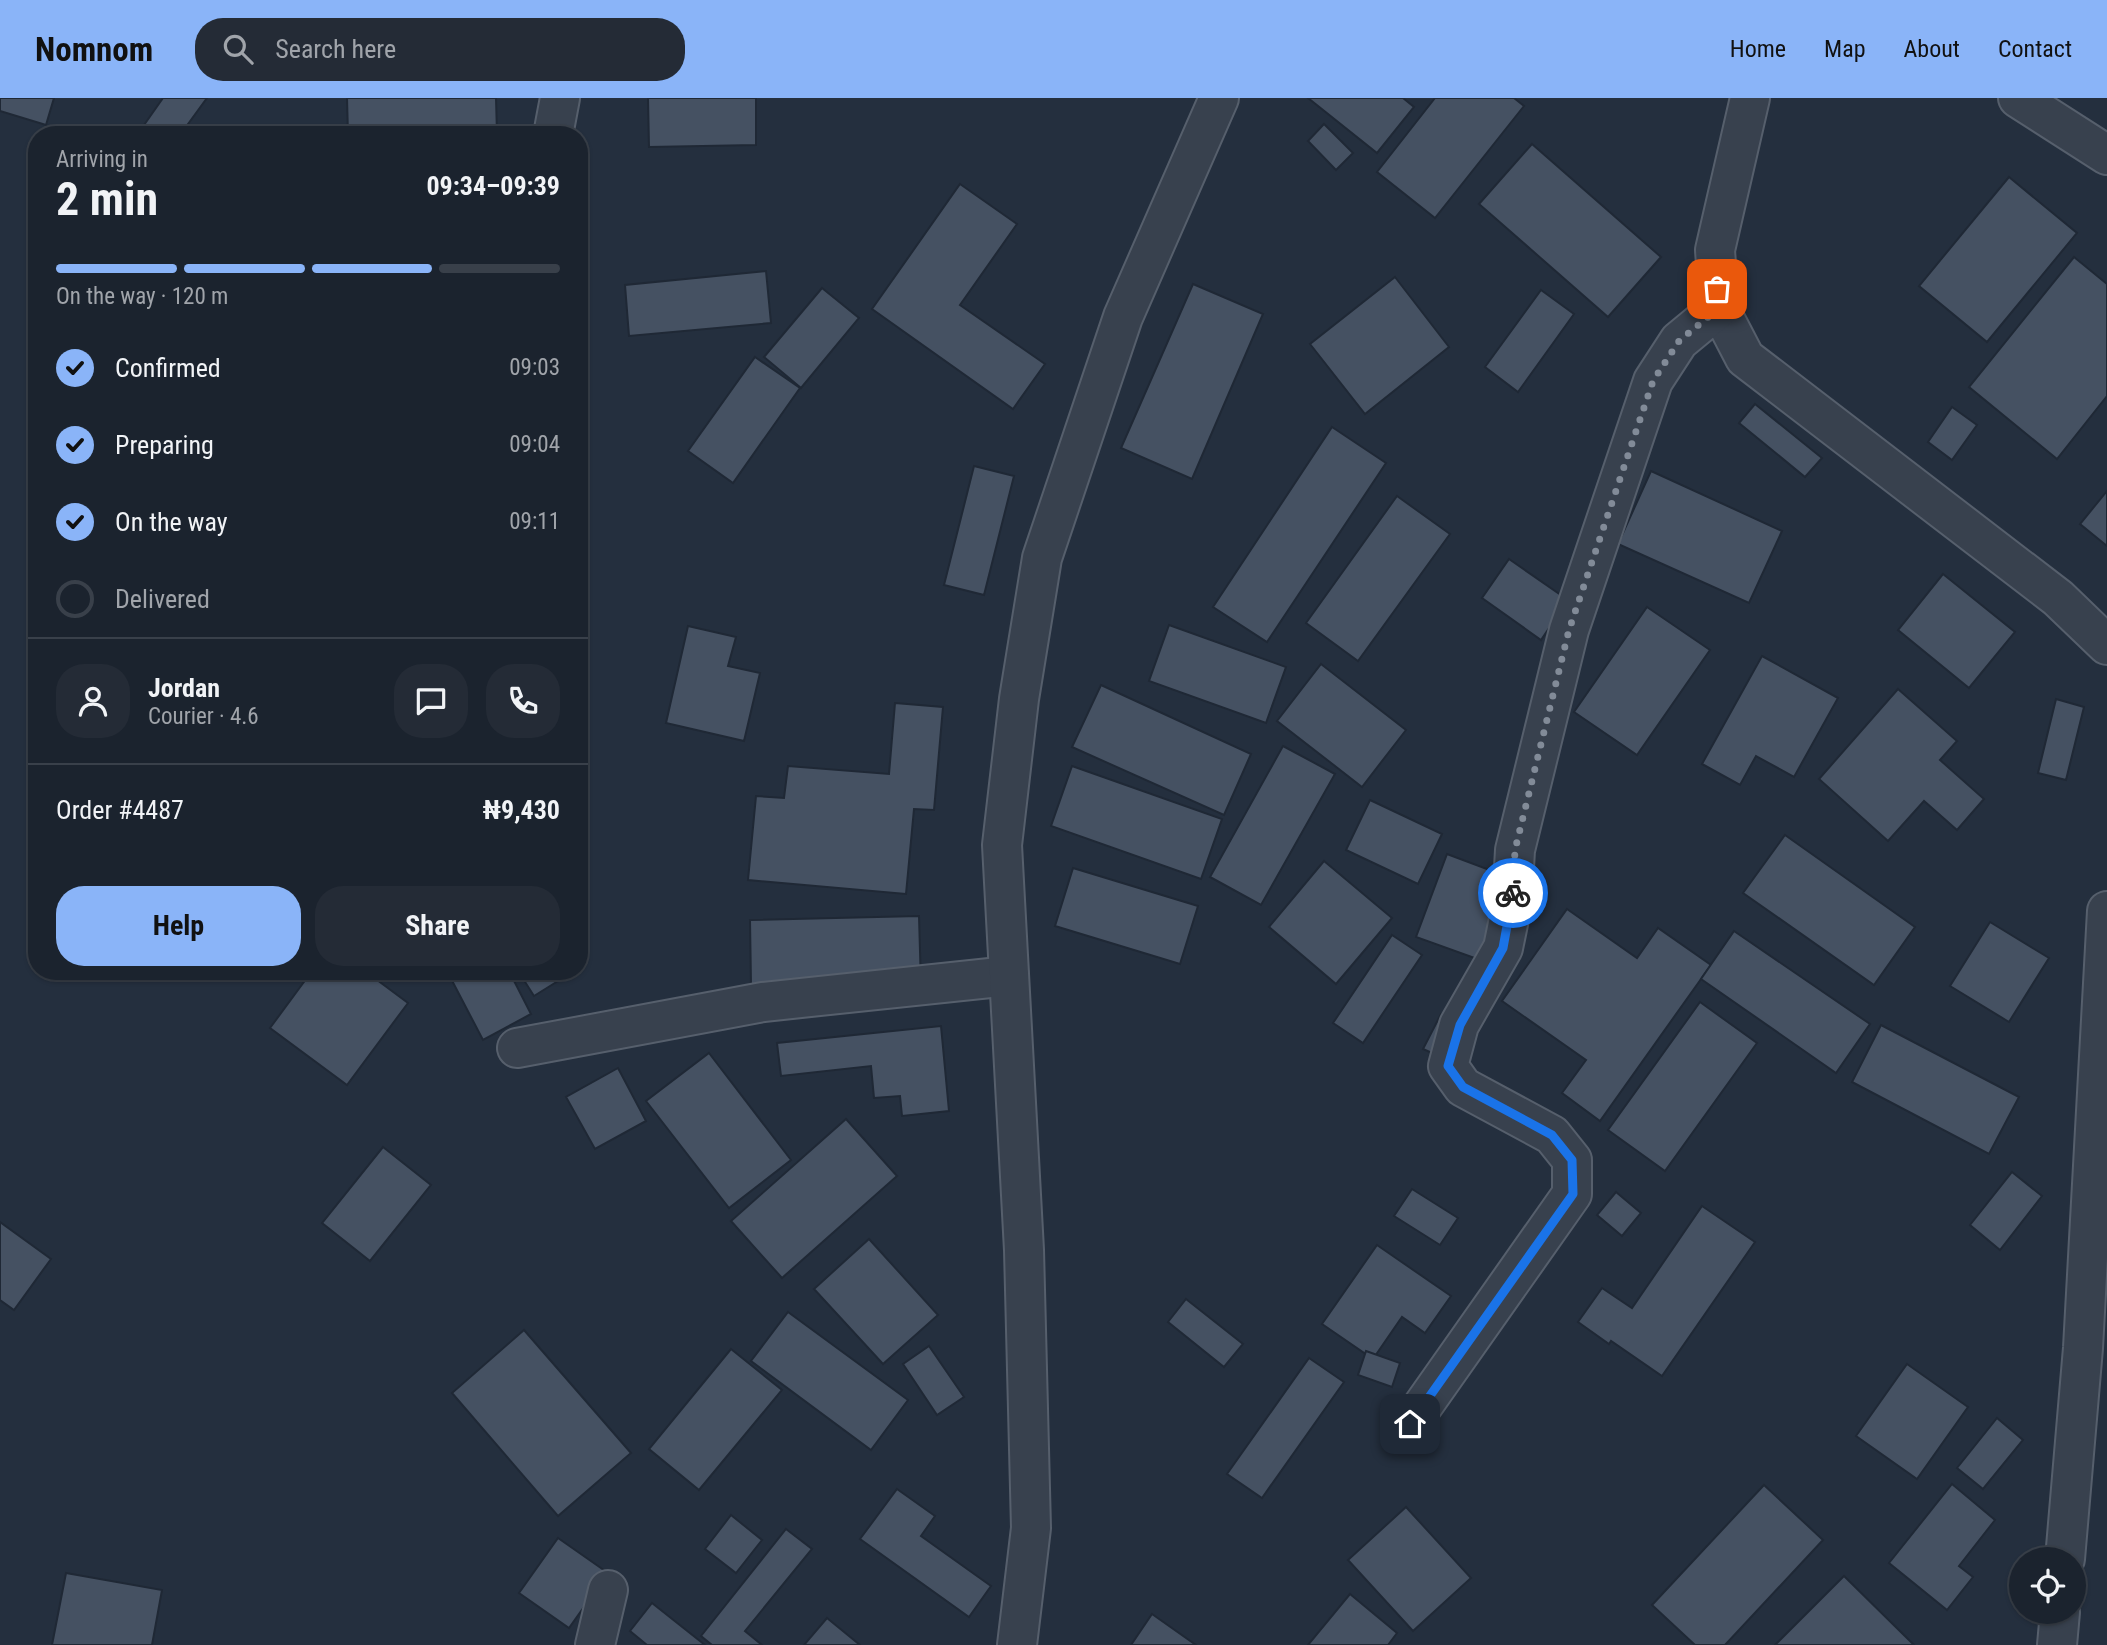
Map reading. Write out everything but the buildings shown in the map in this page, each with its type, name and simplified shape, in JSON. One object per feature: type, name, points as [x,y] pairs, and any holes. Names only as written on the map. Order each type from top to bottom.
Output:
[{"type":"street","points":[[555,126],[560,98]]},
{"type":"street","points":[[1017,1645],[1031,1528],[1024,1250],[1002,845],[1019,699],[1042,558],[1123,317],[1219,98]]},
{"type":"street","points":[[1750,98],[1715,250],[1719,308],[1745,358],[2058,598],[2107,645]]},
{"type":"street","points":[[2018,98],[2107,155]]},
{"type":"street","points":[[1410,1424],[1573,1194],[1572,1160],[1552,1135],[1463,1087],[1448,1066],[1460,1025],[1503,948],[1512,904],[1515,850],[1569,630],[1653,381],[1679,341],[1719,308]]},
{"type":"street","points":[[2066,1547],[2083,1348],[2107,911]]},
{"type":"street","points":[[517,1048],[763,1002],[1009,976]]},
{"type":"street","points":[[595,1645],[608,1590]]},
{"type":"street","points":[[2057,1645],[2059,1624]]},
{"type":"way so far","points":[[1513,893],[1515,850],[1569,630],[1653,381],[1679,341],[1719,308],[1717,289]]},
{"type":"route","points":[[1410,1424],[1573,1194],[1572,1160],[1552,1135],[1463,1087],[1448,1066],[1460,1025],[1503,948],[1513,893]]}]
